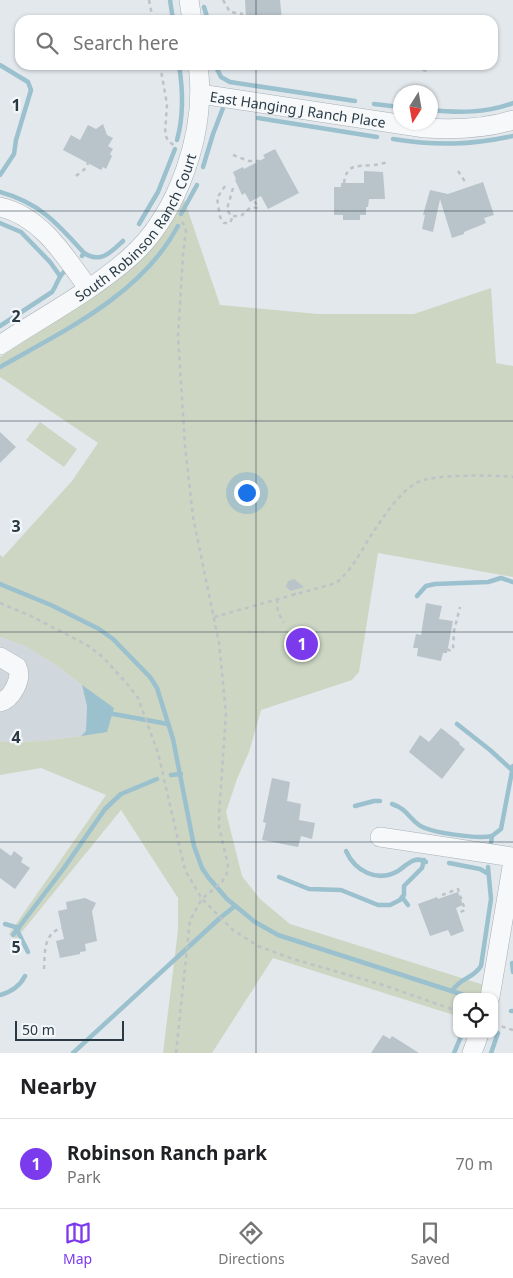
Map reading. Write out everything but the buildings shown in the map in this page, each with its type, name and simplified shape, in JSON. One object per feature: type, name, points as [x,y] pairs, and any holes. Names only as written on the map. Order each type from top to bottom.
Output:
[{"type":"street","points":[[190,0],[192,15]]},
{"type":"street","name":"South Robinson Ranch Court","points":[[0,344],[88,288],[134,253],[155,228],[178,189],[191,152],[197,124],[200,94],[198,70]]},
{"type":"street","name":"East Hanging J Ranch Place","points":[[200,94],[425,128],[476,128],[513,120]]},
{"type":"street","points":[[0,207],[23,216],[43,231],[68,259],[88,288]]},
{"type":"street","points":[[0,657],[17,667],[20,674],[16,685],[6,700],[0,702]]},
{"type":"street","points":[[380,837],[513,859],[491,993]]},
{"type":"street","points":[[472,1053],[478,1038]]},
{"type":"path","points":[[149,0],[152,15]]},
{"type":"path","points":[[223,0],[230,12],[243,14]]},
{"type":"path","points":[[161,70],[168,104],[165,134],[168,141],[191,152]]},
{"type":"path","points":[[233,156],[263,163]]},
{"type":"path","points":[[344,183],[348,171],[355,166],[372,166],[389,162]]},
{"type":"path","points":[[76,176],[86,168],[88,163]]},
{"type":"path","points":[[458,171],[464,177],[466,184]]},
{"type":"path","points":[[225,186],[217,198],[220,217],[224,223],[230,223],[233,216]]},
{"type":"path","points":[[233,188],[226,208],[229,214],[240,216],[251,207],[258,208],[254,200]]},
{"type":"path","points":[[165,212],[182,223],[186,231],[178,336],[182,422],[193,517],[221,659],[226,713],[219,828],[228,865],[227,873],[222,882],[202,899],[191,916],[188,928],[176,1053]]},
{"type":"path","points":[[214,617],[295,594],[324,588],[336,583],[342,578],[378,525],[416,482],[435,478],[466,476],[513,477]]},
{"type":"path","points":[[293,585],[295,594]]},
{"type":"path","points":[[277,599],[278,612],[284,623]]},
{"type":"path","points":[[0,603],[71,635],[88,645],[117,671],[138,698],[158,753],[185,870],[202,899],[233,930],[258,946],[293,959],[383,985],[453,1010]]},
{"type":"path","points":[[447,649],[452,651],[454,649],[454,631],[460,607]]},
{"type":"path","points":[[442,895],[458,889],[465,910],[458,913]]},
{"type":"path","points":[[44,969],[48,937],[54,930],[62,928]]},
{"type":"path","points":[[498,1025],[513,1030]]},
{"type":"shaded area","points":[[0,637],[25,646],[59,667],[82,685],[87,706],[86,731],[81,736],[42,741],[0,741]]},
{"type":"green space","points":[[184,199],[220,305],[318,314],[414,314],[491,288],[496,363],[513,366],[513,577],[378,553],[359,672],[352,680],[261,710],[249,752],[237,779],[226,812],[242,876],[260,899],[290,924],[484,985],[482,993],[453,993],[453,1015],[273,958],[212,1053],[163,1053],[178,930],[178,898],[121,810],[16,939],[9,934],[106,795],[41,768],[0,775],[0,741],[42,741],[81,736],[86,731],[87,706],[82,685],[59,667],[25,646],[0,637],[0,555],[3,557],[72,481],[98,443],[0,377],[0,357],[113,284],[136,264],[165,228]]},
{"type":"green space","points":[[40,422],[77,449],[64,467],[26,440]]},
{"type":"water","points":[[82,685],[114,708],[107,732],[81,736],[86,731],[87,706]]},
{"type":"waterway","points":[[170,0],[172,15]]},
{"type":"waterway","points":[[204,7],[206,15]]},
{"type":"waterway","points":[[0,65],[28,82],[31,90],[16,140],[14,154],[0,175]]},
{"type":"waterway","points":[[177,140],[182,102],[180,70]]},
{"type":"waterway","points":[[218,70],[221,77],[230,82],[355,101]]},
{"type":"waterway","points":[[438,111],[451,112],[493,109],[513,103]]},
{"type":"waterway","points":[[374,104],[393,106]]},
{"type":"waterway","points":[[203,167],[223,108]]},
{"type":"waterway","points":[[258,118],[377,137]]},
{"type":"waterway","points":[[393,139],[424,143],[453,143],[513,136]]},
{"type":"waterway","points":[[139,224],[158,192],[175,149]]},
{"type":"waterway","points":[[181,214],[197,185]]},
{"type":"waterway","points":[[0,192],[37,208],[57,224],[84,253]]},
{"type":"waterway","points":[[0,223],[21,232],[50,262],[60,276]]},
{"type":"waterway","points":[[0,367],[75,324],[123,291],[144,272],[178,226]]},
{"type":"waterway","points":[[82,256],[84,253],[90,256],[101,257],[123,241]]},
{"type":"waterway","points":[[0,326],[52,292],[64,272]]},
{"type":"waterway","points":[[417,596],[426,586],[435,584],[488,582],[501,578],[513,582]]},
{"type":"waterway","points":[[0,584],[51,605],[99,629],[113,639],[150,677],[157,688],[173,739],[194,846],[202,868],[227,899],[255,922],[278,935],[458,993]]},
{"type":"waterway","points":[[108,713],[168,724]]},
{"type":"waterway","points":[[457,724],[512,770]]},
{"type":"waterway","points":[[491,843],[492,836],[501,829],[513,766]]},
{"type":"waterway","points":[[171,775],[181,774]]},
{"type":"waterway","points":[[13,935],[64,868],[105,809],[121,794],[157,779]]},
{"type":"waterway","points":[[355,806],[380,801]]},
{"type":"waterway","points":[[392,804],[401,808],[419,825],[433,831],[476,837],[492,836]]},
{"type":"waterway","points":[[346,851],[361,869],[368,873],[382,876],[398,871],[415,860],[426,862]]},
{"type":"waterway","points":[[279,877],[309,889],[341,890],[378,905],[390,905],[400,900],[404,895],[404,886],[422,868],[424,860]]},
{"type":"waterway","points":[[449,863],[480,869],[487,873]]},
{"type":"waterway","points":[[452,991],[481,966],[491,899],[488,867]]},
{"type":"waterway","points":[[402,897],[408,905]]},
{"type":"waterway","points":[[73,1053],[235,906]]},
{"type":"waterway","points":[[5,924],[19,928]]},
{"type":"waterway","points":[[17,930],[28,952]]},
{"type":"waterway","points":[[512,963],[513,972]]},
{"type":"waterway","points":[[0,995],[15,988],[25,976]]},
{"type":"waterway","points":[[454,1053],[460,1038]]},
{"type":"waterway","points":[[491,1053],[496,1038]]},
{"type":"place","name":"Robinson Ranch park","points":[[302,644]]}]
